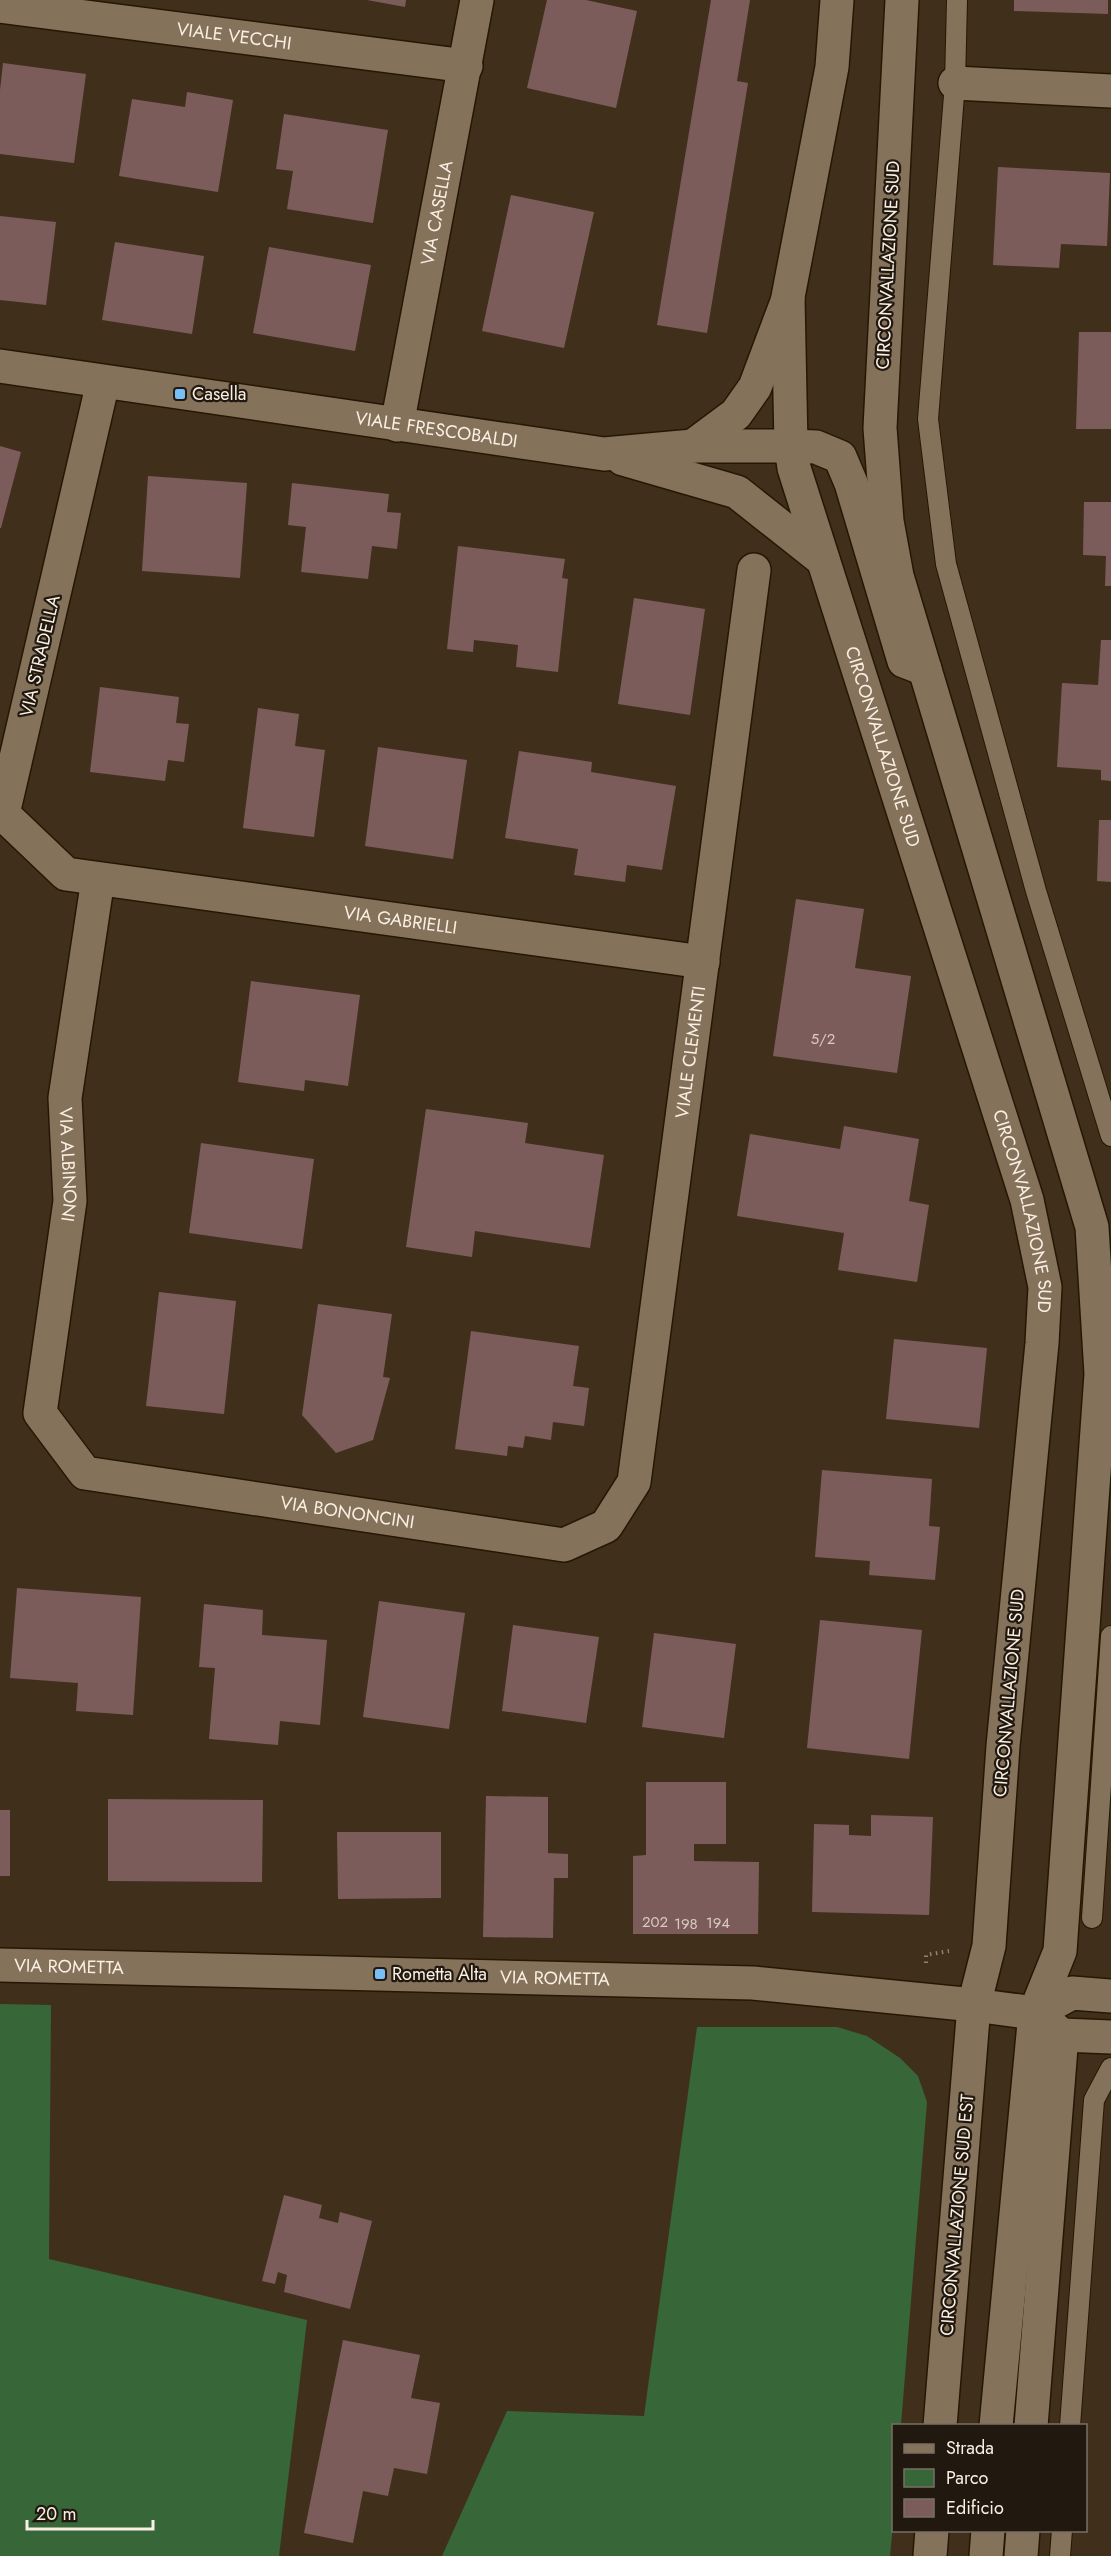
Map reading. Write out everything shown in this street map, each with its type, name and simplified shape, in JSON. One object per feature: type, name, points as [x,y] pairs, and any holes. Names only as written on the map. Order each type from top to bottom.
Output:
[{"type":"street","name":"VIA CASELLA","points":[[397,425],[477,0]]},
{"type":"street","name":"CIRCONVALLAZIONE SUD","points":[[837,0],[832,66],[788,297],[791,446],[794,468],[1027,1200],[1045,1287],[1041,1355],[1003,1746],[989,1946],[974,2005]]},
{"type":"street","name":"CIRCONVALLAZIONE SUD","points":[[902,0],[880,428],[887,521],[897,576],[1092,1227],[1101,1374],[1060,1951],[1035,2013]]},
{"type":"street","name":"VIALE VECCHI","points":[[0,6],[466,66]]},
{"type":"street","points":[[955,82],[1111,92]]},
{"type":"street","points":[[693,446],[736,414],[755,387],[788,297]]},
{"type":"street","name":"VIALE FRESCOBALDI","points":[[0,366],[604,454],[693,446]]},
{"type":"street","name":"VIA STRADELLA","points":[[98,879],[66,874],[3,814],[103,382]]},
{"type":"street","points":[[693,446],[816,447],[840,457],[851,483],[904,661],[925,669]]},
{"type":"street","points":[[604,454],[737,492],[823,560]]},
{"type":"street","name":"VIALE CLEMENTI","points":[[606,1526],[634,1482],[754,570]]},
{"type":"street","name":"VIA GABRIELLI","points":[[98,879],[703,962]]},
{"type":"street","name":"VIA ALBINONI","points":[[85,1473],[40,1413],[70,1201],[65,1098],[98,879]]},
{"type":"street","name":"VIA BONONCINI","points":[[85,1473],[564,1545],[606,1526]]},
{"type":"street","name":"VIA ROMETTA","points":[[0,1965],[753,1983],[1035,2013]]},
{"type":"street","points":[[1035,2013],[1072,1993],[1111,1996]]},
{"type":"street","name":"CIRCONVALLAZIONE SUD EST","points":[[940,2424],[974,2005]]},
{"type":"street","points":[[1035,2013],[1062,2035],[1111,2037]]},
{"type":"street","points":[[996,2424],[1035,2013]]},
{"type":"street","points":[[1031,2424],[1062,2035]]},
{"type":"street","points":[[930,2556],[932,2532]]},
{"type":"street","points":[[986,2556],[988,2532]]},
{"type":"street","points":[[1021,2556],[1023,2532]]},
{"type":"lane","points":[[957,0],[955,82],[928,418],[946,564],[1036,891],[1111,1136]]},
{"type":"lane","points":[[1092,1918],[1111,1636]]},
{"type":"lane","points":[[1070,2424],[1094,2100],[1111,2068]]},
{"type":"lane","points":[[1060,2556],[1062,2532]]},
{"type":"green space","points":[[0,2004],[51,2005],[49,2259],[307,2320],[279,2556],[0,2556]]},
{"type":"green space","points":[[697,2027],[837,2027],[867,2036],[900,2058],[918,2076],[927,2102],[901,2424],[892,2424],[892,2532],[890,2556],[442,2556],[507,2411],[644,2416]]},
{"type":"building","points":[[367,0],[406,0],[405,7]]},
{"type":"building","points":[[547,0],[586,0],[637,11],[616,108],[527,88]]},
{"type":"building","points":[[711,0],[750,0],[737,81],[748,83],[707,333],[657,325]]},
{"type":"building","points":[[1014,0],[1108,0],[1108,14],[1014,11]]},
{"type":"building","points":[[3,63],[86,74],[74,163],[0,154],[0,90]]},
{"type":"building","points":[[187,92],[233,100],[218,192],[119,176],[132,99],[185,107]]},
{"type":"building","points":[[284,114],[388,130],[373,223],[287,209],[293,171],[276,169]]},
{"type":"building","points":[[998,167],[1110,173],[1107,246],[1061,244],[1059,268],[993,265]]},
{"type":"building","points":[[511,195],[594,212],[564,348],[482,331]]},
{"type":"building","points":[[0,216],[56,222],[46,305],[0,300]]},
{"type":"building","points":[[115,242],[204,256],[192,334],[102,320]]},
{"type":"building","points":[[269,247],[371,265],[355,351],[253,333]]},
{"type":"building","points":[[1079,332],[1111,332],[1111,429],[1076,429]]},
{"type":"building","points":[[0,446],[21,452],[1,528],[0,528]]},
{"type":"building","points":[[148,476],[247,483],[240,578],[142,571]]},
{"type":"building","points":[[292,483],[389,494],[387,512],[401,513],[397,549],[372,546],[368,579],[301,572],[306,527],[288,525]]},
{"type":"building","points":[[1084,502],[1111,502],[1111,586],[1105,586],[1106,556],[1083,555]]},
{"type":"building","points":[[458,546],[565,559],[562,578],[568,579],[558,672],[516,667],[518,645],[474,640],[473,652],[447,649]]},
{"type":"building","points":[[634,598],[705,609],[690,715],[618,704]]},
{"type":"building","points":[[1101,640],[1111,640],[1111,781],[1101,780],[1101,770],[1057,767],[1062,683],[1098,685]]},
{"type":"building","points":[[100,687],[179,697],[176,723],[189,724],[184,762],[168,760],[165,781],[90,772]]},
{"type":"building","points":[[258,708],[299,714],[295,746],[325,750],[314,837],[243,828]]},
{"type":"building","points":[[378,747],[467,760],[453,859],[365,846]]},
{"type":"building","points":[[519,751],[592,762],[591,772],[676,786],[662,870],[627,865],[625,882],[574,875],[578,849],[505,838]]},
{"type":"building","points":[[1099,820],[1111,820],[1111,882],[1097,881]]},
{"type":"building","points":[[796,899],[864,909],[855,968],[911,976],[897,1073],[773,1056]]},
{"type":"building","points":[[251,981],[360,995],[348,1086],[305,1080],[304,1091],[238,1082]]},
{"type":"building","points":[[426,1109],[528,1123],[525,1143],[604,1155],[590,1248],[475,1231],[472,1257],[406,1247]]},
{"type":"building","points":[[844,1126],[919,1139],[909,1201],[929,1205],[917,1282],[838,1270],[844,1233],[737,1216],[750,1134],[840,1149]]},
{"type":"building","points":[[201,1143],[314,1159],[302,1249],[189,1233]]},
{"type":"building","points":[[159,1292],[236,1301],[224,1414],[146,1406]]},
{"type":"building","points":[[318,1304],[392,1314],[383,1377],[390,1378],[373,1440],[336,1453],[302,1415]]},
{"type":"building","points":[[471,1331],[579,1346],[573,1386],[589,1388],[584,1426],[553,1422],[551,1440],[525,1436],[523,1448],[508,1446],[507,1456],[455,1449]]},
{"type":"building","points":[[894,1339],[987,1348],[979,1428],[886,1419]]},
{"type":"building","points":[[822,1470],[932,1479],[929,1526],[940,1527],[935,1580],[869,1575],[870,1561],[815,1557]]},
{"type":"building","points":[[17,1588],[141,1597],[133,1715],[76,1711],[78,1683],[10,1678]]},
{"type":"building","points":[[379,1601],[465,1613],[449,1729],[363,1717]]},
{"type":"building","points":[[204,1604],[263,1610],[262,1635],[327,1640],[320,1725],[280,1721],[278,1745],[209,1739],[215,1668],[199,1667]]},
{"type":"building","points":[[820,1620],[922,1630],[909,1759],[807,1748]]},
{"type":"building","points":[[513,1625],[599,1637],[586,1723],[502,1711]]},
{"type":"building","points":[[654,1633],[736,1644],[724,1738],[642,1727]]},
{"type":"building","points":[[646,1782],[726,1782],[726,1844],[694,1844],[694,1861],[759,1862],[758,1934],[633,1934],[633,1856],[646,1855]]},
{"type":"building","points":[[486,1796],[548,1797],[548,1853],[568,1854],[568,1878],[554,1878],[553,1938],[483,1937]]},
{"type":"building","points":[[108,1799],[263,1800],[262,1882],[108,1881]]},
{"type":"building","points":[[0,1810],[10,1810],[10,1876],[0,1876]]},
{"type":"building","points":[[871,1815],[933,1817],[929,1915],[812,1912],[814,1824],[849,1825],[849,1835],[871,1836]]},
{"type":"building","points":[[337,1832],[441,1832],[441,1898],[338,1899]]},
{"type":"building","points":[[284,2195],[322,2205],[319,2218],[338,2223],[340,2212],[372,2221],[350,2309],[284,2292],[287,2275],[278,2272],[275,2284],[262,2281]]},
{"type":"building","points":[[343,2340],[420,2355],[411,2398],[440,2403],[427,2474],[394,2468],[388,2496],[363,2491],[353,2543],[304,2533]]},
{"type":"place","name":"Casella","points":[[180,394]]},
{"type":"place","name":"Rometta Alta","points":[[380,1974]]}]
